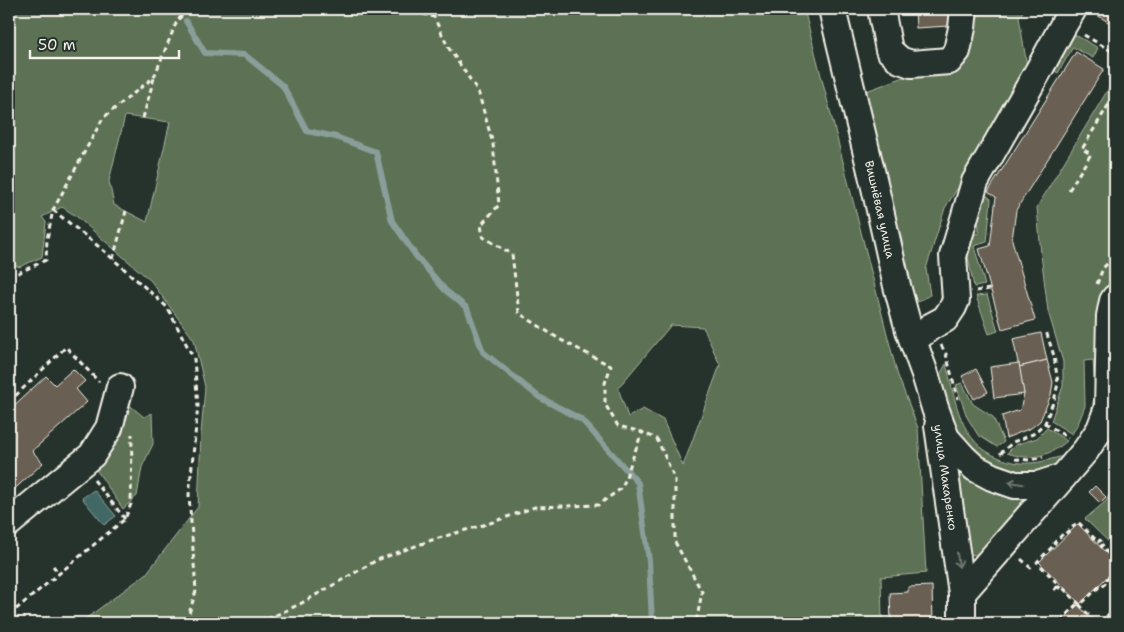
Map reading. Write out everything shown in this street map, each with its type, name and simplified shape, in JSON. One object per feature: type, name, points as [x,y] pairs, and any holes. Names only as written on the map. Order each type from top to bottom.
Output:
[{"type":"street","name":"Вишнёвая улица","points":[[832,9],[874,183],[896,286],[922,334],[925,374],[948,407]]},
{"type":"street","points":[[881,9],[889,50],[900,60],[911,64],[949,61],[957,51],[964,9]]},
{"type":"street","points":[[922,334],[944,319],[956,300],[953,256],[975,182],[1068,16]]},
{"type":"street","points":[[962,593],[1056,467],[1086,450],[1100,429],[1108,408],[1110,316],[1113,301],[1104,294]]},
{"type":"street","points":[[9,523],[92,454],[109,428],[112,387]]},
{"type":"street","name":"улица Макаренко","points":[[948,407],[946,438],[963,458],[975,468],[992,477],[1015,485],[1038,485],[1056,467]]},
{"type":"street","name":"улица Макаренко","points":[[948,407],[962,593],[962,623]]},
{"type":"path","points":[[143,118],[154,77],[177,21],[188,9]]},
{"type":"path","points":[[405,9],[434,17],[448,47],[478,91],[493,144],[499,205],[481,225],[483,237],[512,254],[519,313],[559,339],[612,366],[606,383],[605,404],[618,426],[642,432],[657,439],[675,480],[675,542],[702,592],[696,623]]},
{"type":"path","points":[[1068,16],[1115,53]]},
{"type":"path","points":[[9,272],[16,274],[46,260],[47,239],[53,210],[103,118],[154,77]]},
{"type":"path","points":[[1069,190],[1091,154],[1082,149],[1115,94]]},
{"type":"path","points":[[53,210],[113,259],[167,307],[194,359],[198,406],[189,495],[196,591],[186,623]]},
{"type":"path","points":[[113,259],[126,211]]},
{"type":"path","points":[[1104,294],[1104,268],[1115,256]]},
{"type":"path","points":[[975,291],[990,289]]},
{"type":"path","points":[[1046,331],[1054,356],[1058,383],[1045,423],[1033,434],[1013,442],[999,453],[1015,459],[1030,460],[1056,467]]},
{"type":"path","points":[[922,334],[946,354],[948,407]]},
{"type":"path","points":[[9,402],[66,347],[112,387]]},
{"type":"path","points":[[1045,423],[1072,440]]},
{"type":"path","points":[[9,615],[124,519],[131,504],[132,426]]},
{"type":"path","points":[[259,623],[300,604],[377,560],[432,540],[490,523],[535,507],[598,505],[622,488],[642,432]]},
{"type":"path","points":[[80,463],[124,519]]},
{"type":"path","points":[[1115,560],[1102,546],[1104,544],[1100,543],[1100,540],[1098,542],[1078,522],[1063,534],[1037,562],[1058,583],[1056,585],[1059,588],[1061,586],[1099,623],[1115,608]]},
{"type":"path","points":[[1017,555],[1034,571]]},
{"type":"path","points":[[53,566],[59,573]]},
{"type":"path","points":[[1054,623],[1058,619],[1060,621],[1078,603],[1080,605],[1100,588],[1115,571]]},
{"type":"path","points":[[1054,590],[1060,584]]},
{"type":"green space","points":[[9,9],[804,9],[897,373],[918,428],[926,573],[881,577],[882,623],[80,623],[146,574],[198,507],[205,387],[194,340],[151,281],[76,216],[62,207],[42,217],[46,222],[42,257],[19,267],[9,262]],"holes":[[[125,116],[170,122],[147,222],[114,205],[109,181]],[[671,325],[703,327],[720,365],[683,466],[663,420],[643,409],[628,417],[618,388]]]},
{"type":"green space","points":[[974,9],[1025,9],[1019,17],[1027,66],[966,175],[945,208],[926,269],[930,295],[912,305],[864,92],[904,77],[943,75],[966,64]]},
{"type":"green space","points":[[1067,30],[1098,48],[1093,58],[1073,47],[1058,73],[1046,66]]},
{"type":"green space","points":[[1115,78],[1115,279],[1100,315],[1102,407],[1079,439],[1090,417],[1095,393],[1093,360],[1084,361],[1085,406],[1072,434],[1051,421],[1063,386],[1063,362],[1048,311],[1037,207]]},
{"type":"green space","points":[[1000,144],[1009,150],[984,193],[991,199],[987,242],[974,246],[985,285],[974,287],[964,237],[979,233],[978,208]]},
{"type":"green space","points":[[987,295],[998,331],[989,334],[976,296]]},
{"type":"green space","points":[[946,364],[961,419],[976,442],[986,451],[1008,461],[1019,463],[1038,462],[1064,456],[1071,445],[1080,452],[1063,471],[1004,475],[956,438],[937,380]]},
{"type":"green space","points":[[962,383],[973,404],[993,417],[1004,442],[997,447],[978,435],[967,417],[956,385]]},
{"type":"green space","points":[[122,399],[144,417],[152,413],[153,444],[142,467],[137,496],[123,509],[93,465]]},
{"type":"green space","points":[[1047,428],[1067,441],[1053,451],[1039,456],[1024,457],[1007,453],[1015,445],[1037,438]]},
{"type":"green space","points":[[953,455],[969,478],[975,483],[989,491],[1013,498],[1029,500],[977,555],[967,554]]},
{"type":"green space","points":[[1115,489],[1115,548],[1085,519],[1106,501]]},
{"type":"water","points":[[94,490],[116,516],[104,525],[82,498]]},
{"type":"building","points":[[915,9],[949,9],[949,26],[916,28]]},
{"type":"building","points":[[1087,9],[1115,9],[1115,14],[1110,23]]},
{"type":"building","points":[[1076,52],[1104,69],[1016,210],[1012,240],[1035,320],[1002,329],[979,249],[990,246],[996,197],[988,192]]},
{"type":"building","points":[[1041,333],[1047,360],[1019,367],[1013,339]]},
{"type":"building","points":[[1047,360],[1053,382],[1051,395],[1040,421],[1031,428],[1006,438],[1002,416],[1020,410],[1024,394],[1019,367]]},
{"type":"building","points":[[1019,363],[1024,394],[994,398],[990,367]]},
{"type":"building","points":[[73,369],[85,381],[76,389],[87,402],[32,451],[43,463],[9,494],[9,410],[46,376],[55,385]]},
{"type":"building","points":[[976,369],[988,392],[974,399],[962,376]]},
{"type":"building","points":[[1095,486],[1106,497],[1100,503],[1089,492]]},
{"type":"building","points":[[1078,524],[1115,562],[1115,569],[1080,604],[1039,562]]},
{"type":"building","points":[[932,586],[933,623],[891,623],[890,593],[908,592],[908,587]]},
{"type":"building","points":[[1078,605],[1095,623],[1060,623]]},
{"type":"waterway","points":[[186,21],[205,53],[245,55],[283,86],[307,131],[336,137],[376,152],[392,221],[416,256],[445,290],[467,308],[483,352],[539,397],[582,420],[638,483],[649,561],[652,623]]}]
